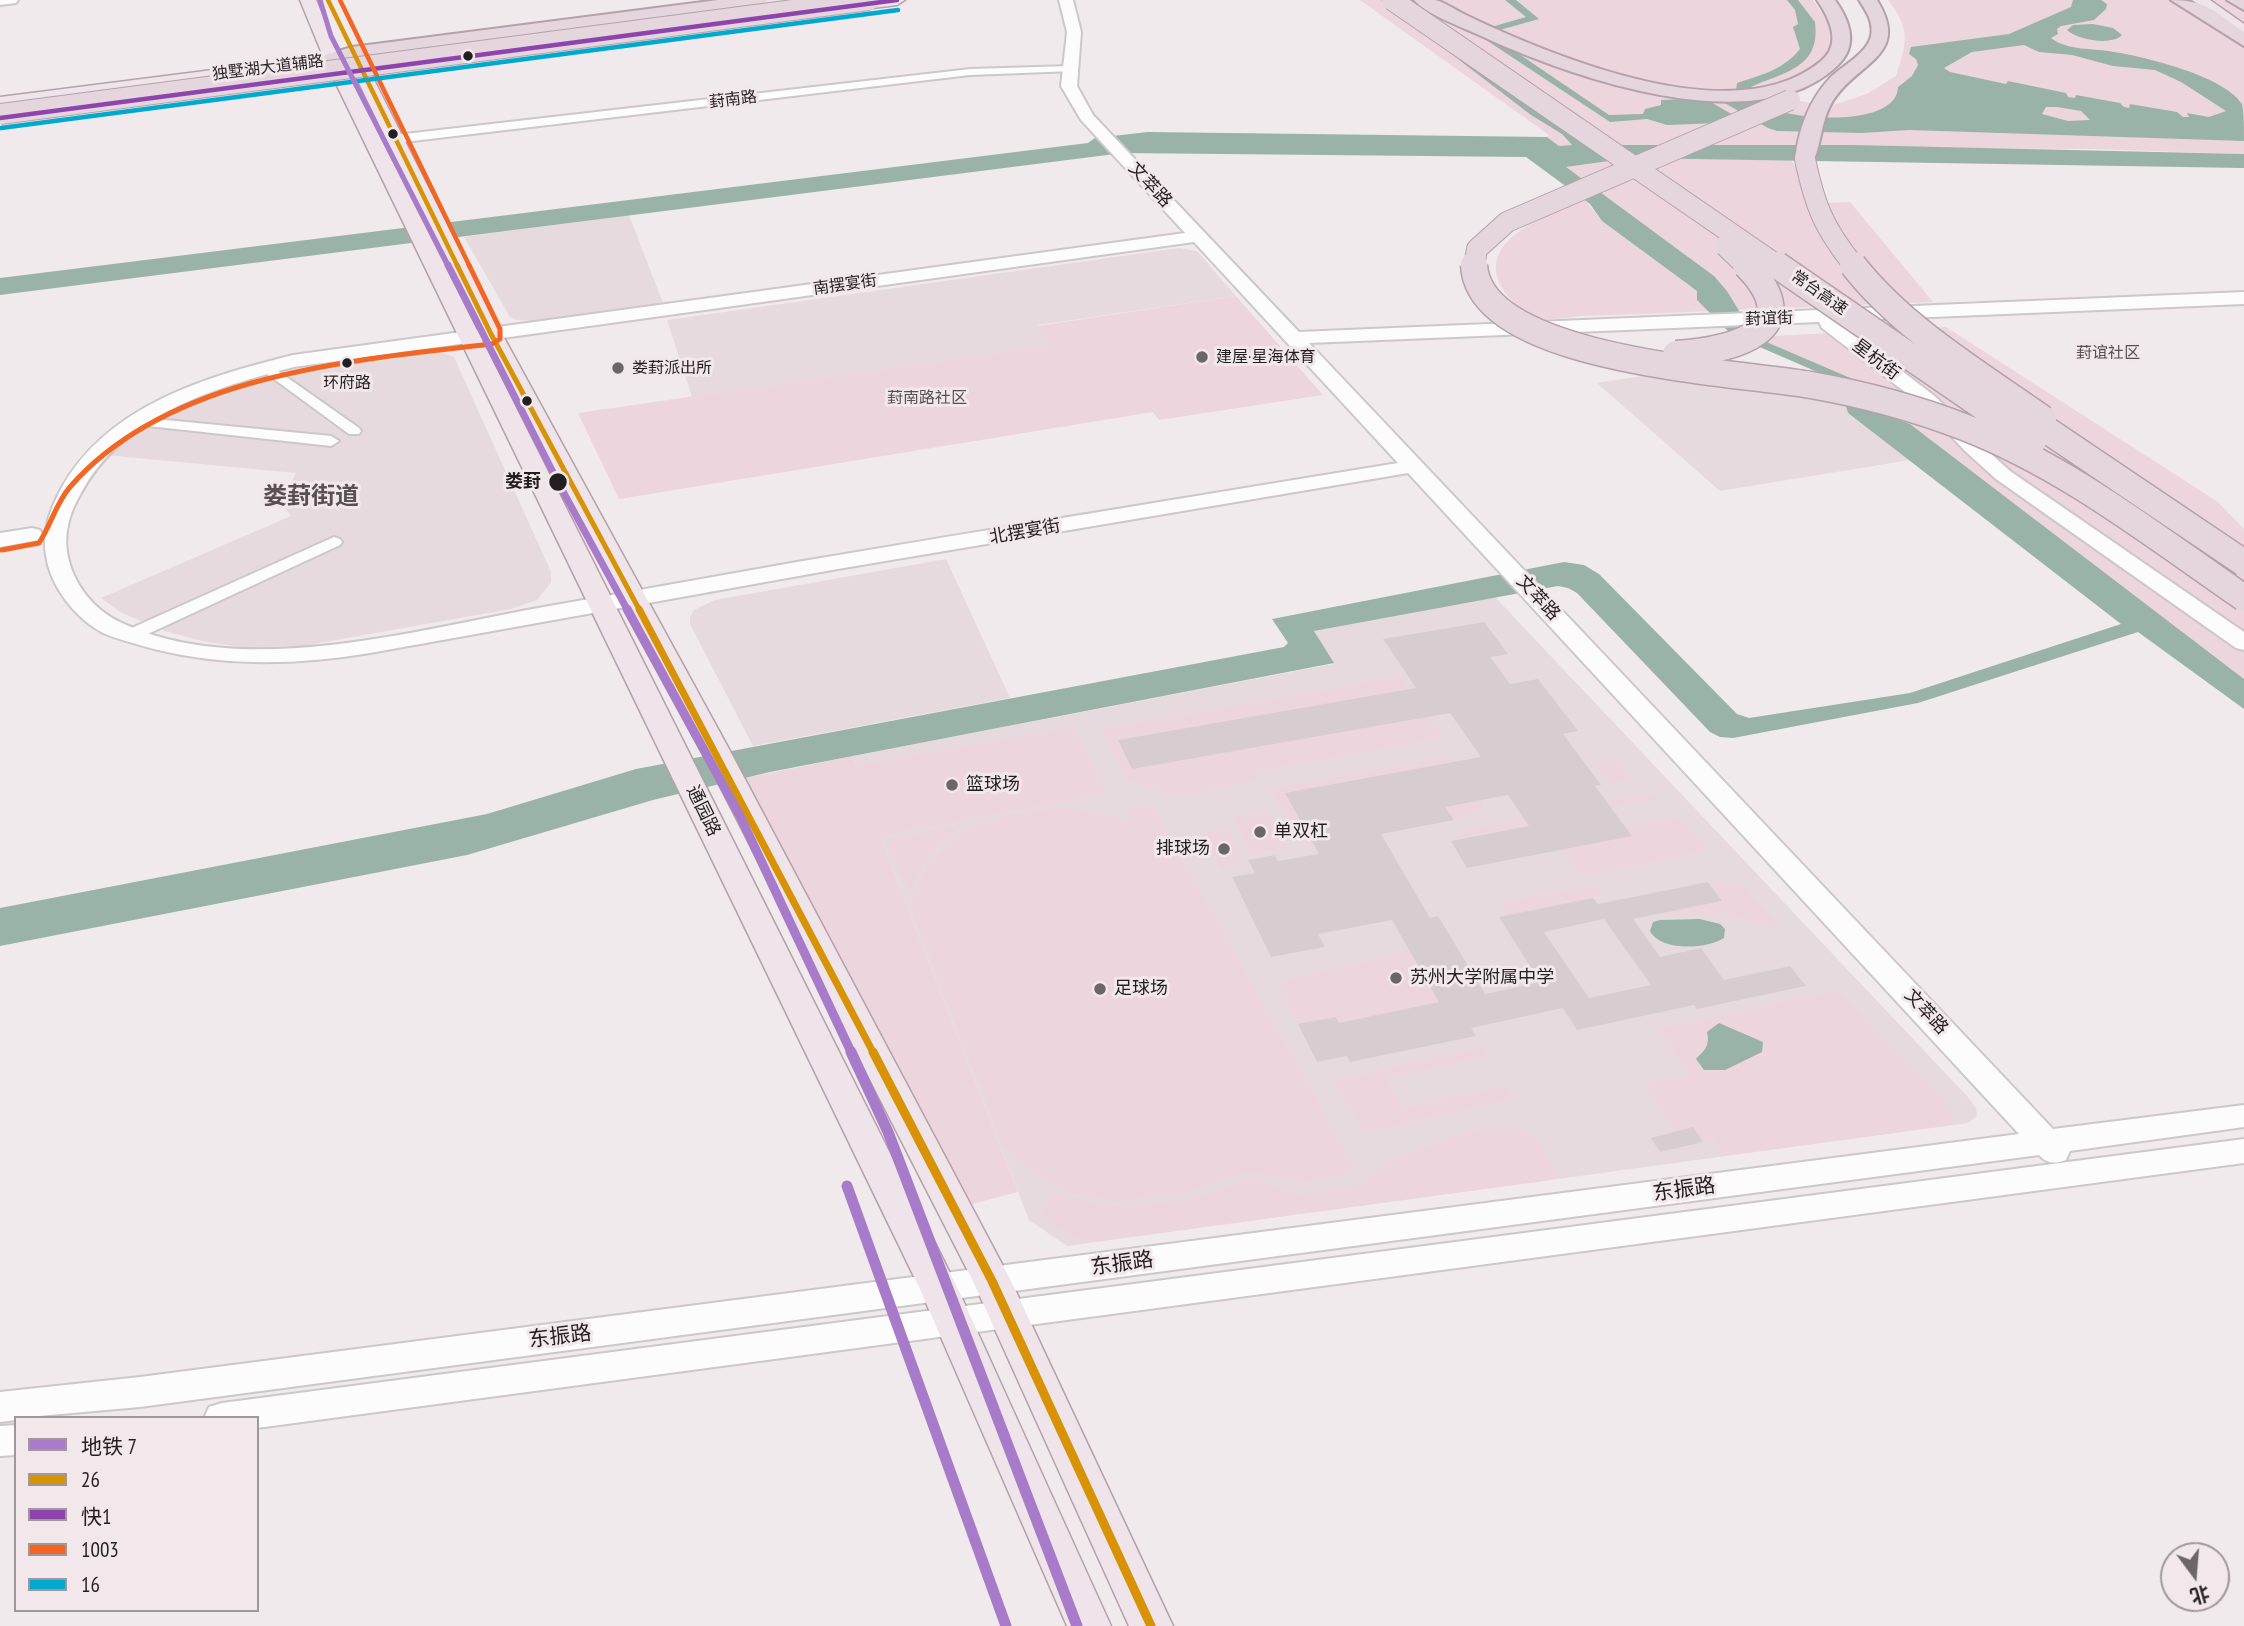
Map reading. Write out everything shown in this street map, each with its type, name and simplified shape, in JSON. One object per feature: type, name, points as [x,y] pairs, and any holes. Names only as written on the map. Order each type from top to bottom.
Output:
[{"type":"highway","points":[[335,66],[548,27],[584,25],[759,0]]},
{"type":"highway","points":[[0,104],[821,0]]},
{"type":"highway","points":[[0,116],[869,0]]},
{"type":"highway","name":"常台高速","points":[[1392,0],[2244,587]]},
{"type":"highway","name":"常台高速","points":[[1412,0],[2244,564]]},
{"type":"highway","points":[[1423,0],[1470,26],[1522,49],[1621,80],[1705,94],[1799,98]]},
{"type":"highway","points":[[1826,0],[1837,15],[1843,32],[1839,50],[1814,85],[1799,98],[1507,222],[1477,249],[1474,274],[1479,286],[1493,303],[1522,325],[1577,347],[1640,361],[1767,378],[1852,393],[1909,408],[1966,428],[2055,470],[2244,598]]},
{"type":"highway","points":[[1539,101],[1607,156],[1618,164],[1629,172],[1640,180],[1662,195],[1708,231],[1747,267],[1768,294],[1772,306],[1771,318],[1763,329],[1750,339],[1711,351],[1664,354],[1600,346],[1567,337],[1531,321],[1504,302],[1487,281],[1483,261],[1487,250],[1504,233],[1532,216],[1620,179],[1632,174],[1645,169],[1719,138],[1799,98],[1857,64],[1874,52],[1880,40],[1876,10],[1868,0]]},
{"type":"highway","points":[[2180,0],[2205,5],[2244,35]]},
{"type":"highway","points":[[2186,0],[2205,5],[2244,25]]},
{"type":"highway","points":[[2221,0],[2244,15]]},
{"type":"highway","points":[[2236,0],[2244,7]]},
{"type":"highway","points":[[523,34],[548,27]]},
{"type":"highway","points":[[1799,98],[1808,133],[1806,176],[1819,215],[1855,268],[1917,326],[2134,489]]},
{"type":"main road","points":[[0,1],[11,0]]},
{"type":"main road","name":"通园路","points":[[308,0],[335,66],[424,244],[635,597],[992,1281],[1151,1626]]},
{"type":"main road","name":"通园路","points":[[328,0],[446,241],[480,336],[600,605],[955,1322],[1089,1626]]},
{"type":"main road","points":[[356,61],[584,25],[786,0]]},
{"type":"main road","points":[[356,61],[897,0]]},
{"type":"main road","name":"文萃路","points":[[1066,0],[1074,32],[1068,81],[1071,92],[1087,117],[2047,1141],[2070,1172]]},
{"type":"main road","points":[[2230,0],[2244,7]]},
{"type":"main road","points":[[356,61],[554,36],[584,25]]},
{"type":"main road","name":"独墅湖大道辅路","points":[[0,104],[335,66]]},
{"type":"main road","name":"独墅湖大道辅路","points":[[0,116],[335,66]]},
{"type":"main road","name":"南摆宴街","points":[[480,336],[1198,236]]},
{"type":"main road","name":"葑谊街","points":[[1833,322],[2244,298]]},
{"type":"main road","name":"葑谊街","points":[[1298,342],[2244,306]]},
{"type":"main road","name":"星杭街","points":[[1833,322],[1938,396],[2017,473],[2108,532],[2244,629]]},
{"type":"main road","name":"星杭街","points":[[1833,322],[1919,393],[2003,475],[2244,643]]},
{"type":"main road","points":[[480,336],[293,361],[171,401],[135,421],[102,444],[57,486],[44,506],[32,535],[34,556],[49,589],[93,620],[131,635],[214,654],[275,656],[340,652],[635,597]]},
{"type":"main road","name":"北摆宴街","points":[[635,597],[1415,466]]},
{"type":"main road","points":[[0,540],[32,535]]},
{"type":"main road","name":"东振路","points":[[0,1407],[140,1392],[2244,1116]]},
{"type":"main road","name":"东振路","points":[[237,1416],[2244,1151]]},
{"type":"street","name":"葑南路","points":[[396,139],[970,72],[1070,69]]},
{"type":"street","points":[[268,368],[354,430]]},
{"type":"street","points":[[135,421],[331,441]]},
{"type":"street","points":[[131,635],[334,542]]},
{"type":"shaded area","points":[[1360,0],[1813,0],[1831,27],[1829,54],[1783,97],[1827,107],[1867,94],[1896,76],[1905,36],[1904,28],[1888,0],[2244,0],[2244,154],[2092,149],[1559,146],[1547,137],[1549,135]]},
{"type":"shaded area","points":[[1381,0],[1410,0],[1593,145],[1853,145],[2244,154],[2244,168],[1631,158],[1566,167],[1714,276],[1727,291],[1755,337],[1855,380],[1868,408],[1910,424],[2244,679],[2244,709],[2138,632],[1918,703],[1733,738],[1720,737],[1710,732],[1577,593],[1558,586],[1314,631],[1334,663],[770,772],[653,800],[467,855],[0,946],[0,908],[487,814],[636,769],[1284,647],[1288,643],[1272,619],[1564,562],[1584,565],[1599,574],[1737,714],[1749,718],[1910,693],[2121,624],[1848,413],[1838,381],[1732,335],[1697,300],[1697,291],[1602,221],[1590,204],[1526,157],[1123,153],[0,295],[0,278],[1088,143],[1095,138],[1148,132],[1547,137],[1559,146],[1572,145],[1562,134],[1531,115]]},
{"type":"shaded area","points":[[1505,0],[1516,0],[1539,19],[1496,31],[1497,39],[1609,115],[1643,114],[1645,109],[1661,105],[1661,100],[1704,98],[1745,122],[1667,125],[1647,119],[1610,122],[1474,32],[1526,17]]},
{"type":"shaded area","points":[[1787,0],[1798,0],[1815,22],[1815,38],[1812,50],[1797,66],[1751,87],[1759,103],[1772,109],[1814,117],[1838,118],[1880,110],[1893,100],[1898,87],[1912,76],[1918,65],[1916,59],[1909,54],[1911,47],[2009,34],[2071,7],[2073,0],[2101,0],[2107,4],[2106,9],[2094,20],[2061,26],[2057,29],[2058,34],[2051,38],[2073,47],[2114,52],[2164,63],[2219,85],[2242,104],[2244,141],[1909,130],[1862,133],[1777,131],[1716,98],[1736,90],[1737,83],[1779,67],[1800,49],[1793,27],[1798,24],[1795,10]],"holes":[[[2024,45],[2039,52],[2072,55],[2113,66],[2155,70],[2181,82],[2226,111],[2209,117],[2187,113],[2189,117],[2183,117],[2177,112],[2130,104],[2129,108],[2120,103],[2076,95],[2075,98],[2068,97],[2066,93],[2008,81],[2006,84],[1950,72],[1944,68],[1972,52]],[[2046,107],[2081,111],[2090,120],[2068,121],[2042,114]]]},
{"type":"shaded area","points":[[2093,24],[2113,28],[2122,35],[2103,41],[2078,37],[2067,30],[2073,25]]},
{"type":"shaded area","points":[[1631,158],[1791,160],[1819,203],[1850,202],[1933,302],[1737,310],[1727,291],[1714,276],[1565,167]]},
{"type":"shaded area","points":[[1585,200],[1602,221],[1697,291],[1710,311],[1549,319],[1534,316],[1518,306],[1502,288],[1496,270],[1499,255],[1507,242],[1537,221]]},
{"type":"shaded area","points":[[629,215],[663,303],[537,321],[517,320],[510,317],[464,237]]},
{"type":"shaded area","points":[[1179,248],[1197,251],[1236,296],[1038,325],[1050,345],[692,397],[667,320]]},
{"type":"shaded area","points":[[1236,296],[1323,395],[1159,420],[1153,412],[619,499],[578,413],[1049,345],[1037,326]]},
{"type":"shaded area","points":[[1946,327],[2218,502],[2244,529],[2244,679],[1910,424],[1868,408],[1855,380],[1755,337]]},
{"type":"shaded area","points":[[442,352],[454,357],[551,572],[551,582],[537,600],[511,609],[291,648],[248,648],[202,641],[165,631],[122,613],[101,598],[291,516],[285,508],[285,496],[296,473],[105,455],[127,438],[199,399],[265,377]]},
{"type":"shaded area","points":[[1674,371],[1843,396],[1848,413],[1910,460],[1720,491],[1597,383]]},
{"type":"shaded area","points":[[946,559],[1010,698],[753,746],[690,624],[694,610],[715,600]]},
{"type":"shaded area","name":"苏州大学附属中学","points":[[1494,596],[1967,1096],[1976,1108],[1977,1116],[1968,1123],[1067,1246],[1029,1220],[880,836],[853,756],[1333,664],[1314,631]]},
{"type":"shaded area","points":[[1400,676],[1444,738],[1253,772],[1256,781],[1177,796],[1128,780],[1101,729]]},
{"type":"shaded area","points":[[1074,726],[1106,793],[880,836],[1018,1192],[964,1206],[741,779],[853,756],[856,765]]},
{"type":"shaded area","points":[[1440,758],[1453,761],[1481,802],[1482,807],[1473,815],[1318,846],[1301,844],[1270,789]]},
{"type":"shaded area","points":[[1616,758],[1633,780],[1611,784],[1594,762]]},
{"type":"shaded area","points":[[1652,793],[1657,799],[1460,838],[1456,832]]},
{"type":"shaded area","points":[[1152,805],[1354,1165],[1339,1176],[1305,1182],[1261,1174],[1242,1174],[1189,1192],[1117,1201],[1070,1193],[1044,1179],[1004,1147],[911,908],[918,886],[927,868],[951,840],[984,822],[1026,812],[1078,809],[1132,822],[1126,810]]},
{"type":"shaded area","name":"单双杠","points":[[1267,810],[1288,847],[1252,854],[1232,817]]},
{"type":"shaded area","points":[[1678,817],[1709,850],[1582,877],[1562,849],[1632,836],[1627,828]]},
{"type":"shaded area","points":[[960,824],[961,826],[932,850],[910,890],[897,867],[887,840]]},
{"type":"shaded area","name":"排球场","points":[[1227,828],[1246,864],[1221,869],[1202,833]]},
{"type":"shaded area","points":[[1728,882],[1740,888],[1745,887],[1782,929],[1733,916],[1663,913],[1722,901],[1712,887]]},
{"type":"shaded area","points":[[1594,884],[1602,896],[1508,915],[1500,903]]},
{"type":"shaded area","points":[[1700,919],[1720,924],[1725,929],[1724,938],[1707,945],[1674,945],[1656,938],[1650,931],[1653,922],[1660,920]]},
{"type":"shaded area","points":[[1410,952],[1434,993],[1454,999],[1339,1023],[1336,1017],[1298,1024],[1276,981]]},
{"type":"shaded area","points":[[1832,991],[1842,995],[1952,1110],[1952,1125],[1724,1156],[1714,1139],[1703,1142],[1693,1128],[1675,1132],[1644,1085],[1689,1074],[1658,1029]]},
{"type":"shaded area","points":[[1719,1023],[1763,1042],[1762,1052],[1725,1070],[1704,1070],[1696,1059],[1706,1047],[1707,1032]]},
{"type":"shaded area","points":[[1483,1047],[1488,1056],[1387,1079],[1403,1108],[1505,1085],[1514,1099],[1363,1133],[1335,1080]]},
{"type":"shaded area","points":[[1484,1127],[1509,1127],[1535,1135],[1557,1173],[1551,1180],[1091,1242],[1071,1237],[1040,1216],[1054,1193],[1117,1206],[1176,1201],[1211,1193],[1243,1180],[1259,1180],[1295,1194],[1356,1186],[1393,1160]]},
{"type":"building","points":[[1484,622],[1508,654],[1490,657],[1510,684],[1538,679],[1578,731],[1563,734],[1601,785],[1595,786],[1632,836],[1467,868],[1451,841],[1529,826],[1508,795],[1445,807],[1454,820],[1381,834],[1430,918],[1438,916],[1485,994],[1540,982],[1499,917],[1593,898],[1598,904],[1708,882],[1722,901],[1633,919],[1660,957],[1701,948],[1724,980],[1790,966],[1806,986],[1697,1009],[1694,1005],[1577,1030],[1563,1008],[1471,1028],[1476,1036],[1350,1062],[1347,1056],[1317,1062],[1298,1024],[1336,1017],[1339,1023],[1439,1002],[1392,920],[1318,934],[1325,947],[1271,957],[1232,877],[1255,873],[1248,860],[1275,855],[1278,861],[1319,854],[1285,793],[1481,757],[1450,713],[1132,769],[1118,740],[1416,688],[1383,639]],"holes":[[[1604,919],[1651,985],[1589,998],[1544,932]]]},
{"type":"building","points":[[1693,1127],[1703,1142],[1660,1152],[1651,1138]]},
{"type":"metro line","name":"7","points":[[320,0],[331,36],[560,486],[740,816],[888,1132],[1077,1626]]},
{"type":"metro line","name":"7","points":[[847,1186],[1006,1626]]},
{"type":"transit line","name":"26","points":[[328,0],[491,334],[715,749],[992,1281],[1151,1626]]},
{"type":"transit line","name":"1003","points":[[2,550],[39,543],[73,484],[116,446],[163,417],[215,395],[269,378],[324,366],[492,344],[500,339],[500,329],[340,0]]},
{"type":"transit line","name":"快1","points":[[0,118],[897,0]]},
{"type":"transit line","name":"16","points":[[1,128],[898,10]]},
{"type":"place","name":"建屋·星海体育","points":[[1202,357]]},
{"type":"place","name":"环府路","points":[[347,363]]},
{"type":"place","name":"娄葑派出所","points":[[618,368]]},
{"type":"place","name":"娄葑","points":[[558,482]]},
{"type":"place","name":"篮球场","points":[[952,785]]},
{"type":"place","name":"单双杠","points":[[1260,832]]},
{"type":"place","name":"排球场","points":[[1224,849]]},
{"type":"place","name":"苏州大学附属中学","points":[[1396,978]]},
{"type":"place","name":"足球场","points":[[1100,989]]},
{"type":"district","name":"葑谊社区","points":[[2108,353]]},
{"type":"district","name":"葑南路社区","points":[[927,398]]},
{"type":"district","name":"娄葑街道","points":[[311,497]]}]
